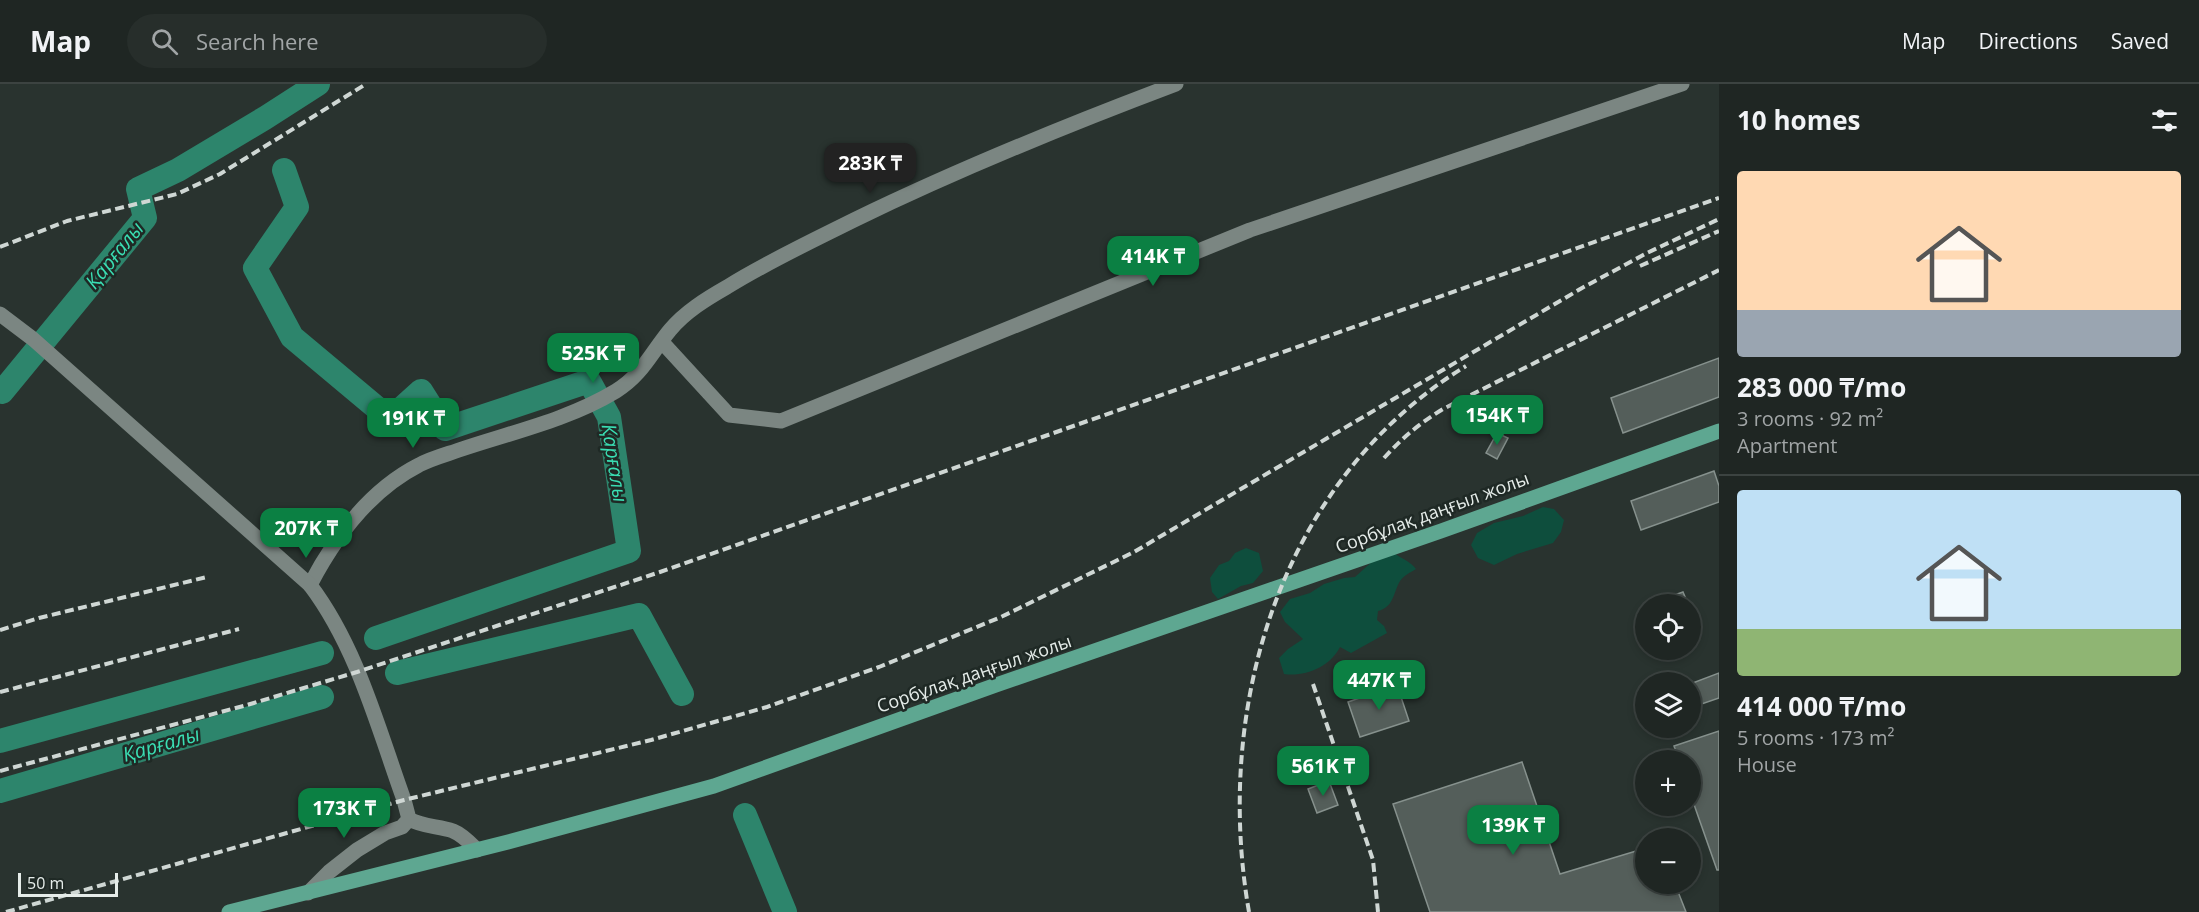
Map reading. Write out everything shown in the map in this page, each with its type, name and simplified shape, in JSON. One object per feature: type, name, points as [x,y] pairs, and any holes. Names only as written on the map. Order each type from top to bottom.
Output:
[{"type":"main road","name":"Сорбұлақ даңғыл жолы","points":[[229,912],[477,850],[714,786],[1719,431]]},
{"type":"street","points":[[310,585],[331,548],[359,512],[394,480],[420,464],[585,408],[617,390],[641,371],[670,330],[689,311],[721,290],[825,235],[928,185],[1090,116],[1176,84]]},
{"type":"street","points":[[662,342],[729,415],[782,421],[1250,230],[1682,84]]},
{"type":"street","points":[[0,314],[33,339],[310,585],[326,606],[357,672],[409,819],[416,823],[454,831],[477,850]]},
{"type":"street","points":[[308,893],[328,872],[357,850],[385,833],[402,826],[409,819]]},
{"type":"green space","points":[[1543,507],[1554,509],[1564,520],[1561,532],[1553,543],[1517,554],[1494,565],[1478,558],[1471,545],[1477,533],[1494,523],[1523,516]]},
{"type":"green space","points":[[1246,548],[1259,553],[1263,571],[1253,583],[1241,586],[1218,599],[1212,592],[1210,578],[1219,565],[1229,561],[1235,553]]},
{"type":"green space","points":[[1394,553],[1416,569],[1401,579],[1390,603],[1378,611],[1377,620],[1384,626],[1387,633],[1351,653],[1340,647],[1330,660],[1316,669],[1300,674],[1284,674],[1279,658],[1303,639],[1285,622],[1280,612],[1290,599],[1310,593],[1324,584],[1355,577],[1375,559]]},
{"type":"building","points":[[1719,358],[1719,397],[1623,433],[1611,398]]},
{"type":"building","points":[[1497,433],[1508,438],[1497,459],[1486,453]]},
{"type":"building","points":[[1714,471],[1719,486],[1719,502],[1641,530],[1631,501]]},
{"type":"building","points":[[1719,673],[1719,698],[1701,704],[1701,680]]},
{"type":"building","points":[[1397,685],[1409,721],[1360,737],[1348,702]]},
{"type":"building","points":[[1719,731],[1719,870],[1717,870],[1698,816],[1701,816],[1701,750],[1675,750],[1674,746]]},
{"type":"building","points":[[1522,762],[1560,874],[1635,851],[1635,894],[1679,894],[1686,912],[1430,912],[1393,804]]},
{"type":"building","points":[[1329,781],[1338,805],[1317,813],[1308,789]]},
{"type":"waterway","name":"Қарғалы","points":[[2,392],[145,218],[138,189],[178,170],[318,84]]},
{"type":"waterway","name":"Қарғалы","points":[[284,170],[297,207],[255,268],[292,337],[390,419],[421,391],[445,429],[589,381],[609,417],[629,551],[376,638]]},
{"type":"waterway","name":"Қарғалы","points":[[397,673],[639,615],[682,694]]},
{"type":"waterway","name":"Қарғалы","points":[[0,741],[322,653]]},
{"type":"waterway","name":"Қарғалы","points":[[0,791],[322,697]]},
{"type":"waterway","name":"Қарғалы","points":[[745,815],[785,912]]},
{"type":"railway","points":[[0,247],[67,221],[177,194],[220,174],[366,84]]},
{"type":"railway","points":[[0,771],[247,705],[357,672],[660,572],[1719,198]]},
{"type":"railway","points":[[6,912],[404,800],[651,740],[767,707],[879,667],[1001,617],[1134,552],[1582,288],[1647,253],[1719,219]]},
{"type":"railway","points":[[1640,266],[1719,231]]},
{"type":"railway","points":[[1384,458],[1412,431],[1443,409],[1719,270]]},
{"type":"railway","points":[[1249,912],[1240,834],[1242,756],[1253,679],[1275,604],[1307,534],[1349,470],[1402,413],[1466,366]]},
{"type":"railway","points":[[0,630],[39,618],[207,577]]},
{"type":"railway","points":[[0,692],[239,629]]},
{"type":"railway","points":[[1313,684],[1373,860],[1378,912]]}]
